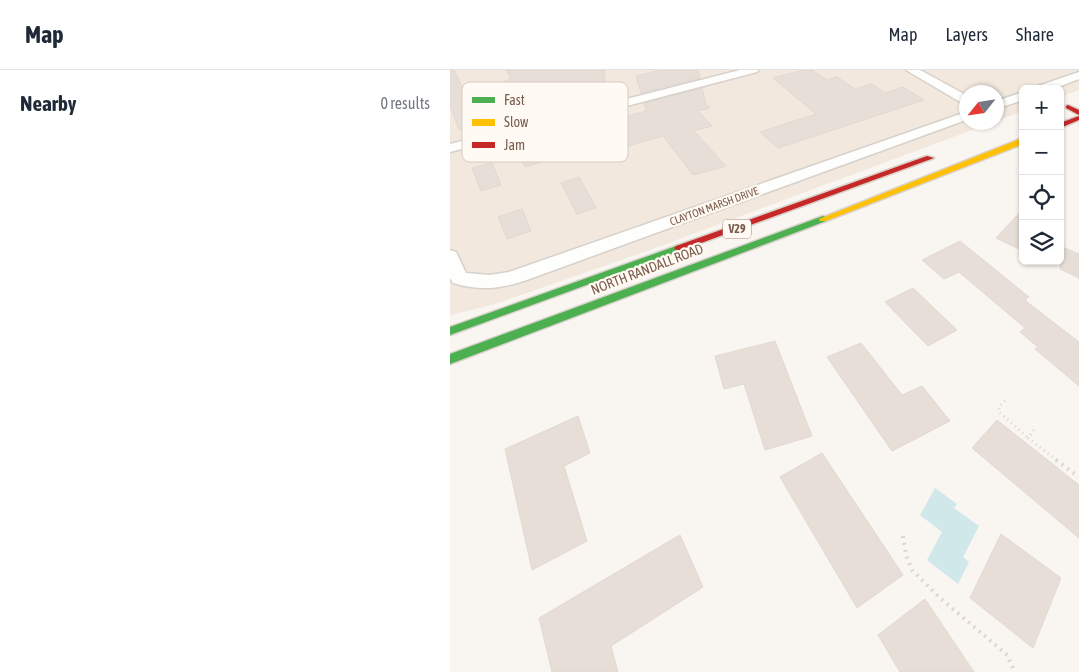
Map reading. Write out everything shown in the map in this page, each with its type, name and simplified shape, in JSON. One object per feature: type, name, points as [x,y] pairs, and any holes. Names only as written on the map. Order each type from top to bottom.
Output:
[{"type":"main road","points":[[1064,108],[1079,103]]},
{"type":"main road","points":[[1064,108],[1079,113]]},
{"type":"main road","points":[[1064,124],[1079,118]]},
{"type":"main road","name":"NORTH RANDALL ROAD","points":[[450,359],[1019,143]]},
{"type":"main road","name":"NORTH RANDALL ROAD","points":[[450,332],[939,154]]},
{"type":"street","points":[[628,102],[753,70]]},
{"type":"street","points":[[912,70],[959,96]]},
{"type":"street","points":[[1053,85],[1079,75]]},
{"type":"street","points":[[1004,102],[1019,97]]},
{"type":"street","name":"CLAYTON MARSH DRIVE","points":[[450,256],[460,278],[476,284],[492,284],[539,269],[959,119]]},
{"type":"path","points":[[1005,401],[1000,406],[999,412],[1028,438],[1079,477]]},
{"type":"path","points":[[1028,438],[1034,430]]},
{"type":"path","points":[[903,536],[906,555],[912,570],[940,598],[1006,654],[1015,672]]},
{"type":"shaded area","points":[[450,70],[1079,70],[1079,90],[1064,96],[1064,85],[1019,85],[1019,113],[1004,118],[1004,85],[959,85],[959,130],[972,130],[647,251],[492,305],[450,315]]},
{"type":"water","points":[[935,488],[957,504],[954,508],[979,526],[963,557],[969,562],[958,584],[927,560],[942,532],[920,515]]},
{"type":"building","points":[[450,70],[454,70],[462,87],[462,129],[459,130],[450,105]]},
{"type":"building","points":[[506,70],[604,70],[606,82],[505,81],[511,79]]},
{"type":"building","points":[[662,70],[698,70],[700,78],[641,93],[636,76]]},
{"type":"building","points":[[803,70],[812,70],[827,80],[837,77],[855,89],[872,84],[885,93],[903,87],[924,100],[778,148],[760,132],[816,114],[773,78]]},
{"type":"building","points":[[702,88],[706,104],[710,108],[698,111],[712,126],[694,131],[726,166],[693,175],[663,136],[628,146],[628,116],[646,111],[644,103]]},
{"type":"building","points":[[522,162],[542,162],[525,167]]},
{"type":"building","points":[[492,163],[501,185],[481,191],[472,168]]},
{"type":"building","points":[[579,177],[596,208],[577,214],[561,183]]},
{"type":"building","points":[[522,209],[531,231],[507,239],[498,217]]},
{"type":"building","points":[[1019,213],[1019,249],[996,238]]},
{"type":"building","points":[[960,241],[1029,297],[1025,299],[1027,302],[1079,342],[1079,386],[1035,349],[1038,347],[1020,332],[1025,328],[959,272],[944,279],[922,260]]},
{"type":"building","points":[[1064,248],[1079,254],[1079,278],[1060,269],[1060,265],[1064,265]]},
{"type":"building","points":[[913,288],[957,330],[928,346],[885,302]]},
{"type":"building","points":[[775,341],[812,436],[765,450],[744,384],[724,389],[715,356]]},
{"type":"building","points":[[861,343],[902,395],[922,386],[950,421],[892,451],[827,357]]},
{"type":"building","points":[[578,416],[590,453],[564,466],[587,541],[532,570],[505,449]]},
{"type":"building","points":[[997,420],[1079,485],[1079,538],[972,448]]},
{"type":"building","points":[[822,453],[903,575],[857,608],[780,477]]},
{"type":"building","points":[[1001,534],[1061,578],[1033,648],[970,598]]},
{"type":"building","points":[[680,535],[703,587],[611,646],[618,672],[552,672],[539,618]]},
{"type":"building","points":[[925,599],[974,672],[900,672],[878,635]]},
{"type":"traffic: fast","points":[[450,359],[823,219]]},
{"type":"traffic: fast","points":[[450,331],[679,248]]},
{"type":"traffic: slow","points":[[823,219],[1019,143]]},
{"type":"traffic: jam","points":[[1068,107],[1079,113]]},
{"type":"traffic: jam","points":[[1064,124],[1079,118]]},
{"type":"traffic: jam","points":[[679,248],[930,158]]}]
